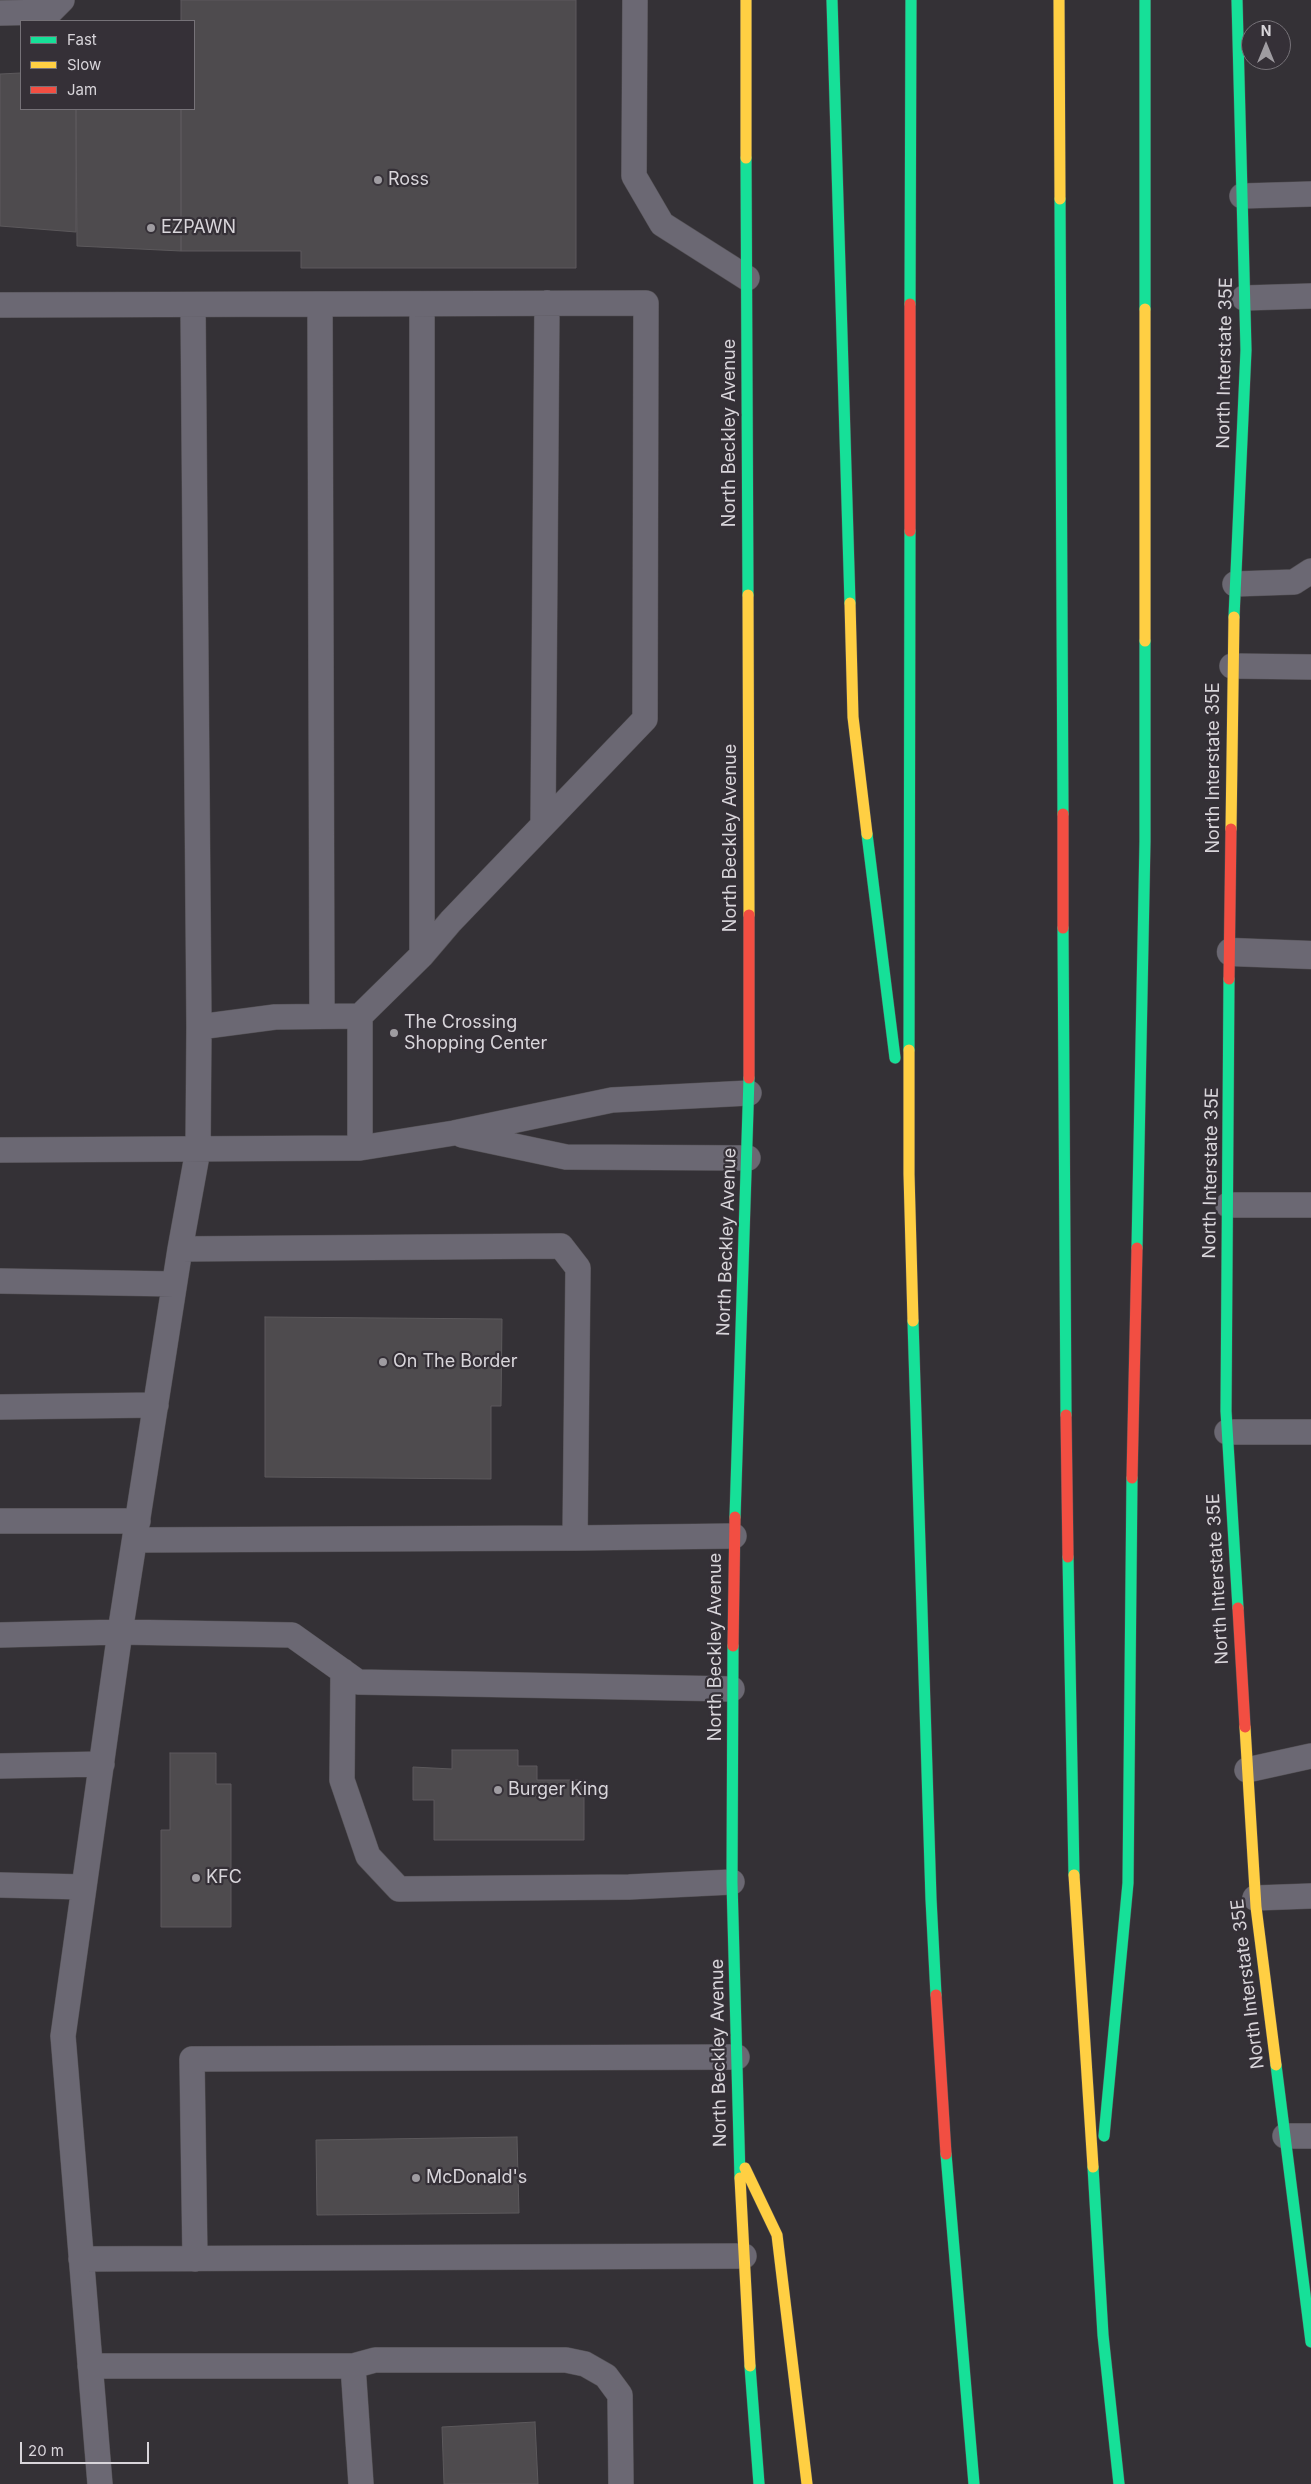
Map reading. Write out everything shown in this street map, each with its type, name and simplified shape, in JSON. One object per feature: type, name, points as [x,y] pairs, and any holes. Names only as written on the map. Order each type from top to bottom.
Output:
[{"type":"main road","name":"North Beckley Avenue","points":[[746,0],[749,1093],[734,1536],[732,1882],[744,2256],[759,2484]]},
{"type":"main road","points":[[832,0],[853,717],[909,1174]]},
{"type":"main road","points":[[911,0],[909,1174],[932,1909],[941,2093],[974,2484]]},
{"type":"main road","points":[[1059,0],[1065,1317],[1072,1837],[1103,2335],[1119,2484]]},
{"type":"main road","points":[[1095,2222],[1128,1883],[1131,1512],[1145,841],[1145,0]]},
{"type":"main road","name":"North Interstate 35E","points":[[1237,0],[1246,350],[1232,666],[1227,1432],[1255,1898],[1285,2136],[1307,2282],[1311,2342]]},
{"type":"main road","points":[[740,2158],[777,2235],[807,2484]]},
{"type":"main road","points":[[960,2466],[968,2422]]},
{"type":"street","points":[[1231,952],[1311,956]]},
{"type":"lane","points":[[0,13],[50,12],[62,0]]},
{"type":"lane","points":[[635,0],[634,176],[662,224],[747,278]]},
{"type":"lane","points":[[1242,196],[1311,194]]},
{"type":"lane","points":[[1244,298],[1311,296]]},
{"type":"lane","points":[[543,825],[547,303]]},
{"type":"lane","points":[[0,305],[320,306],[646,303],[645,719],[422,955],[360,1016],[360,1148]]},
{"type":"lane","points":[[100,2484],[63,2036],[120,1632],[174,1284],[198,1150],[199,1027],[193,305]]},
{"type":"lane","points":[[422,305],[422,955]]},
{"type":"lane","points":[[320,306],[322,1015]]},
{"type":"lane","points":[[1235,584],[1294,582],[1311,571]]},
{"type":"lane","points":[[1232,666],[1311,667]]},
{"type":"lane","points":[[199,1027],[275,1017],[360,1016]]},
{"type":"lane","points":[[0,1150],[360,1148],[454,1133],[612,1100],[749,1093]]},
{"type":"lane","points":[[454,1133],[566,1157],[748,1158]]},
{"type":"lane","points":[[1228,1205],[1311,1205]]},
{"type":"lane","points":[[180,1249],[561,1246],[578,1268],[574,1538]]},
{"type":"lane","points":[[0,1281],[174,1284]]},
{"type":"lane","points":[[0,1406],[156,1405]]},
{"type":"lane","points":[[1227,1432],[1311,1432]]},
{"type":"lane","points":[[0,1521],[136,1530],[574,1538],[734,1536]]},
{"type":"lane","points":[[0,1635],[120,1632],[292,1635],[358,1682],[732,1688]]},
{"type":"lane","points":[[343,1672],[342,1780],[368,1856],[399,1889],[629,1887],[732,1882]]},
{"type":"lane","points":[[1247,1770],[1311,1756]]},
{"type":"lane","points":[[0,1766],[102,1764]]},
{"type":"lane","points":[[0,1885],[84,1887]]},
{"type":"lane","points":[[1255,1898],[1311,1896]]},
{"type":"lane","points":[[195,2259],[192,2059],[737,2057]]},
{"type":"lane","points":[[1285,2136],[1311,2136]]},
{"type":"lane","points":[[81,2260],[744,2256]]},
{"type":"lane","points":[[90,2366],[353,2366],[375,2360],[566,2360],[585,2364],[606,2376],[620,2395],[621,2484]]},
{"type":"lane","points":[[353,2366],[361,2484]]},
{"type":"building","name":"Ross","points":[[181,0],[576,0],[576,268],[301,268],[301,251],[181,251],[181,110],[195,110],[195,20],[181,20]]},
{"type":"building","points":[[20,73],[20,110],[76,110],[76,232],[0,226],[0,74]]},
{"type":"building","points":[[76,110],[181,110],[181,251],[77,246]]},
{"type":"building","name":"On The Border","points":[[265,1317],[502,1319],[501,1406],[491,1406],[491,1479],[265,1477]]},
{"type":"building","name":"Burger King","points":[[452,1750],[518,1750],[518,1766],[537,1766],[537,1780],[584,1780],[584,1840],[434,1840],[434,1800],[413,1800],[413,1767],[452,1769]]},
{"type":"building","name":"KFC","points":[[170,1753],[216,1753],[216,1784],[231,1784],[231,1927],[161,1927],[161,1830],[170,1830]]},
{"type":"building","points":[[517,2137],[519,2213],[317,2215],[316,2140]]},
{"type":"building","points":[[535,2422],[538,2484],[444,2484],[442,2427]]},
{"type":"traffic: fast","points":[[832,0],[850,603]]},
{"type":"traffic: fast","points":[[910,304],[911,0]]},
{"type":"traffic: fast","points":[[1145,0],[1145,309]]},
{"type":"traffic: fast","points":[[1234,617],[1246,350],[1237,0]]},
{"type":"traffic: fast","points":[[746,158],[748,595]]},
{"type":"traffic: fast","points":[[1060,199],[1063,814]]},
{"type":"traffic: fast","points":[[909,1050],[910,531]]},
{"type":"traffic: fast","points":[[1137,1248],[1145,841],[1145,641]]},
{"type":"traffic: fast","points":[[867,834],[895,1058]]},
{"type":"traffic: fast","points":[[1063,928],[1066,1415]]},
{"type":"traffic: fast","points":[[1229,979],[1226,1411],[1238,1608]]},
{"type":"traffic: fast","points":[[735,1517],[749,1078]]},
{"type":"traffic: fast","points":[[913,1321],[931,1899],[936,1995]]},
{"type":"traffic: fast","points":[[1104,2136],[1128,1883],[1132,1478]]},
{"type":"traffic: fast","points":[[1068,1557],[1074,1875]]},
{"type":"traffic: fast","points":[[733,1646],[732,1882],[740,2178]]},
{"type":"traffic: fast","points":[[1276,2065],[1311,2342]]},
{"type":"traffic: fast","points":[[946,2154],[974,2484]]},
{"type":"traffic: fast","points":[[1093,2167],[1103,2335],[1119,2484]]},
{"type":"traffic: fast","points":[[750,2366],[759,2484]]},
{"type":"traffic: slow","points":[[746,0],[746,158]]},
{"type":"traffic: slow","points":[[1059,0],[1060,199]]},
{"type":"traffic: slow","points":[[1145,309],[1145,641]]},
{"type":"traffic: slow","points":[[748,595],[749,915]]},
{"type":"traffic: slow","points":[[850,603],[853,717],[867,834]]},
{"type":"traffic: slow","points":[[1231,829],[1234,617]]},
{"type":"traffic: slow","points":[[909,1050],[909,1174],[913,1321]]},
{"type":"traffic: slow","points":[[1245,1727],[1256,1907],[1276,2065]]},
{"type":"traffic: slow","points":[[1074,1875],[1093,2167]]},
{"type":"traffic: slow","points":[[745,2168],[777,2235],[807,2484]]},
{"type":"traffic: slow","points":[[740,2178],[750,2366]]},
{"type":"traffic: jam","points":[[910,304],[910,531]]},
{"type":"traffic: jam","points":[[1063,814],[1063,928]]},
{"type":"traffic: jam","points":[[1229,979],[1231,829]]},
{"type":"traffic: jam","points":[[749,915],[749,1078]]},
{"type":"traffic: jam","points":[[1132,1478],[1137,1248]]},
{"type":"traffic: jam","points":[[1066,1415],[1068,1557]]},
{"type":"traffic: jam","points":[[733,1646],[735,1517]]},
{"type":"traffic: jam","points":[[1238,1608],[1245,1727]]},
{"type":"traffic: jam","points":[[936,1995],[946,2154]]},
{"type":"place","name":"Ross","points":[[378,180]]},
{"type":"place","name":"EZPAWN","points":[[151,228]]},
{"type":"place","name":"The Crossing Shopping Center","points":[[394,1033]]},
{"type":"place","name":"On The Border","points":[[383,1362]]},
{"type":"place","name":"Burger King","points":[[498,1790]]},
{"type":"place","name":"KFC","points":[[196,1878]]},
{"type":"place","name":"McDonald's","points":[[416,2178]]}]
